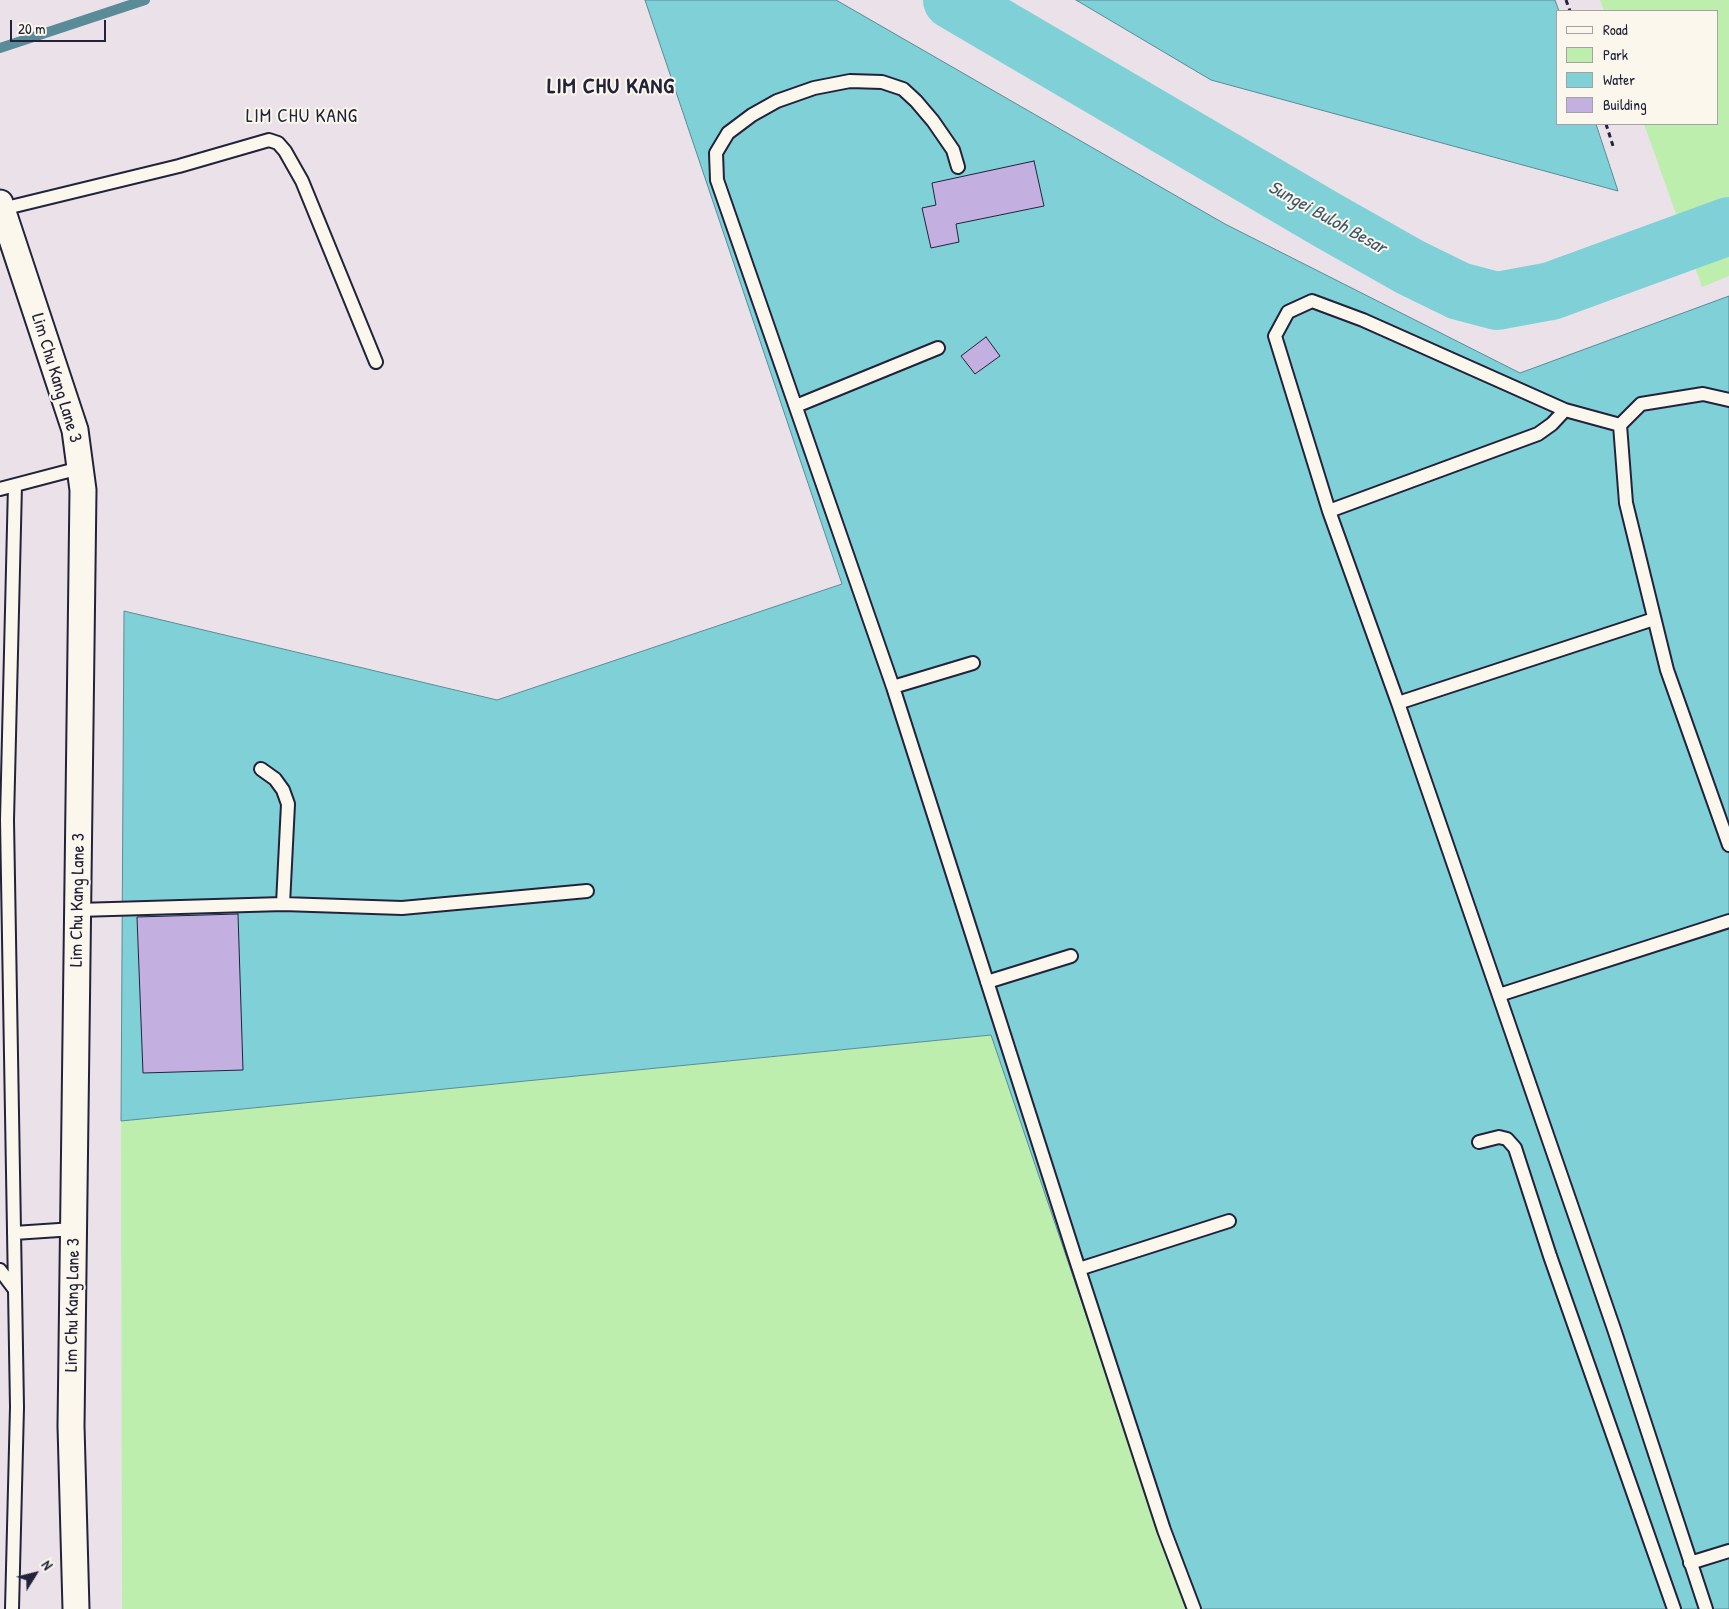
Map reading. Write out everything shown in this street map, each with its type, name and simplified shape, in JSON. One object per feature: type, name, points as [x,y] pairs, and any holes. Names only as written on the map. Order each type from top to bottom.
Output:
[{"type":"street","name":"Lim Chu Kang Lane 3","points":[[1,206],[75,430],[83,490],[71,1426],[76,1609]]},
{"type":"lane","points":[[958,168],[953,150],[916,100],[903,89],[882,82],[850,81],[814,88],[777,101],[728,133],[716,153],[717,180],[894,687],[1079,1269],[1164,1530],[1194,1609]]},
{"type":"lane","points":[[1,206],[179,166],[269,140],[278,143],[285,151],[302,181],[376,362]]},
{"type":"lane","points":[[1620,425],[1565,410],[1362,320],[1312,301],[1288,312],[1276,336],[1329,510],[1398,703],[1611,1320],[1706,1609]]},
{"type":"lane","points":[[796,406],[938,348]]},
{"type":"lane","points":[[1729,400],[1703,394],[1641,404],[1620,425],[1626,503],[1667,670],[1729,845]]},
{"type":"lane","points":[[1329,510],[1538,434],[1552,424],[1565,410]]},
{"type":"lane","points":[[0,489],[80,468]]},
{"type":"lane","points":[[12,1609],[17,1407],[14,1233],[5,999],[9,914],[7,820],[15,485]]},
{"type":"lane","points":[[1398,703],[1654,619]]},
{"type":"lane","points":[[894,687],[972,664]]},
{"type":"lane","points":[[261,769],[275,779],[283,790],[288,804],[283,904]]},
{"type":"lane","points":[[0,772],[8,783]]},
{"type":"lane","points":[[78,910],[283,904],[402,908],[587,891]]},
{"type":"lane","points":[[0,902],[9,914]]},
{"type":"lane","points":[[1499,995],[1729,921]]},
{"type":"lane","points":[[987,982],[1072,956]]},
{"type":"lane","points":[[1480,1142],[1499,1137],[1507,1139],[1515,1148],[1550,1256],[1674,1609]]},
{"type":"lane","points":[[1079,1269],[1229,1221]]},
{"type":"lane","points":[[14,1233],[74,1230]]},
{"type":"lane","points":[[0,1270],[15,1290]]},
{"type":"lane","points":[[1690,1563],[1729,1551]]},
{"type":"path","points":[[1606,125],[1613,146]]},
{"type":"green space","points":[[1600,0],[1729,0],[1729,276],[1702,287],[1644,125],[1719,125],[1719,10],[1604,10]]},
{"type":"green space","points":[[991,1035],[1186,1609],[122,1609],[121,1121]]},
{"type":"water","points":[[645,0],[836,0],[1225,224],[1520,373],[1729,296],[1729,1609],[1186,1609],[991,1035],[121,1121],[124,611],[497,700],[842,584]]},
{"type":"water","points":[[1076,0],[1555,0],[1559,10],[1556,10],[1556,125],[1596,125],[1618,191],[1211,80]]},
{"type":"building","points":[[1034,161],[1044,206],[956,224],[959,242],[931,248],[922,208],[936,205],[932,183]]},
{"type":"building","points":[[986,337],[1000,356],[975,374],[961,356]]},
{"type":"building","points":[[238,914],[243,1070],[143,1073],[137,917]]},
{"type":"waterway","points":[[0,48],[145,0]]},
{"type":"waterway","name":"Sungei Buloh Besar","points":[[952,0],[1327,220],[1410,267],[1459,291],[1497,301],[1551,291],[1729,226]]},
{"type":"district","name":"LIM CHU KANG","points":[[611,87]]},
{"type":"district","name":"LIM CHU KANG","points":[[302,117]]}]
